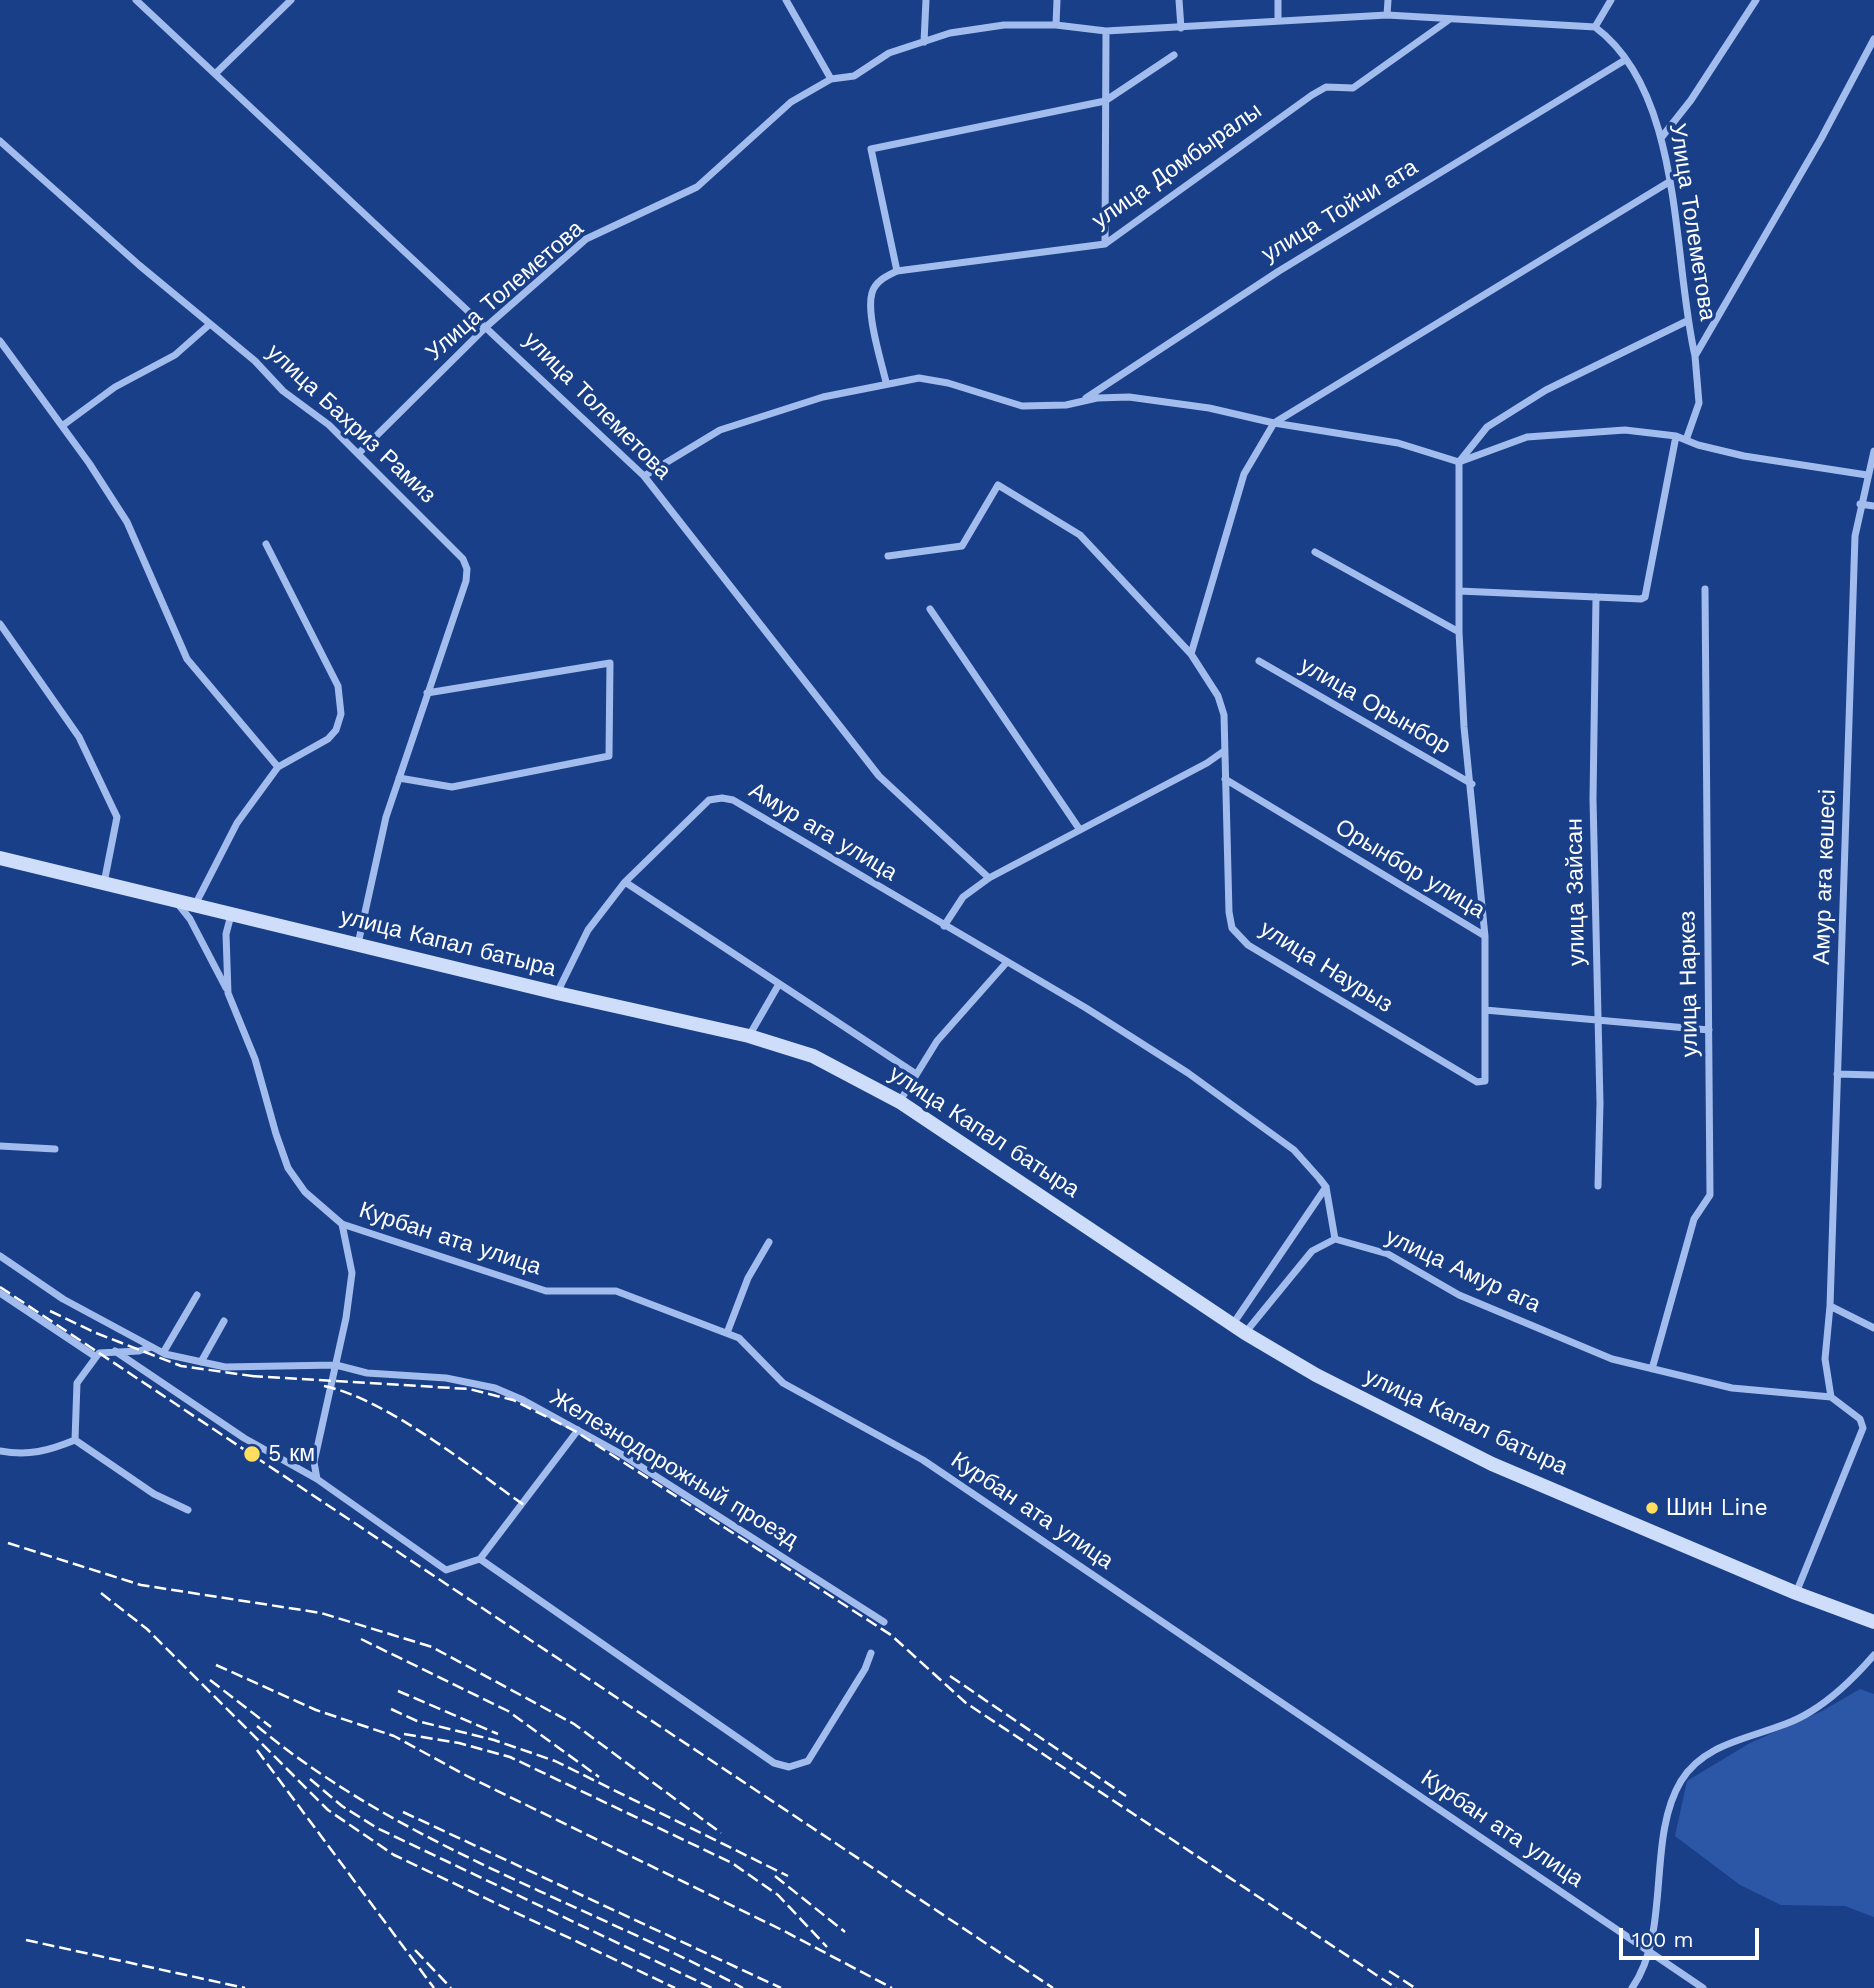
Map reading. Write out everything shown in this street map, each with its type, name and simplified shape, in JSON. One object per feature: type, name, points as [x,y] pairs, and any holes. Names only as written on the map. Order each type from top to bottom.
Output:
[{"type":"main road","name":"улица Капал батыра","points":[[0,858],[557,993],[749,1036],[813,1056],[900,1102],[1239,1329],[1316,1375],[1492,1464],[1796,1593],[1874,1622]]},
{"type":"street","name":"улица Толеметова","points":[[136,0],[488,326],[644,476],[879,776],[989,878]]},
{"type":"street","points":[[215,74],[291,0]]},
{"type":"street","points":[[786,0],[831,79]]},
{"type":"street","points":[[924,41],[926,0]]},
{"type":"street","points":[[1056,25],[1057,0]]},
{"type":"street","points":[[1179,0],[1181,27]]},
{"type":"street","points":[[1278,0],[1278,19]]},
{"type":"street","points":[[1387,15],[1388,0]]},
{"type":"street","points":[[1595,27],[1611,0]]},
{"type":"street","points":[[1661,138],[1691,100],[1756,0]]},
{"type":"street","name":"Улица Толеметова","points":[[359,452],[488,326],[586,239],[697,187],[791,102],[831,79],[854,76],[889,53],[950,33],[1004,25],[1056,25],[1106,31],[1278,19],[1387,15],[1595,27],[1625,60],[1656,114],[1669,182],[1687,321],[1695,356]]},
{"type":"street","name":"улица Домбыралы","points":[[897,271],[1105,244],[1312,95],[1326,87],[1353,88],[1450,19]]},
{"type":"street","points":[[1105,244],[1106,31]]},
{"type":"street","points":[[1686,440],[1699,403],[1695,356],[1821,139],[1874,39]]},
{"type":"street","points":[[886,383],[871,307],[872,292],[881,280],[897,271],[871,149],[1105,100],[1174,55]]},
{"type":"street","name":"улица Тойчи ата","points":[[1080,402],[1279,271],[1625,60]]},
{"type":"street","name":"улица Бахриз Рамиз","points":[[0,141],[255,361],[282,391],[329,425],[359,452],[463,559],[467,569],[386,817],[358,944]]},
{"type":"street","points":[[1191,654],[1244,474],[1274,423],[1669,182]]},
{"type":"street","points":[[1459,462],[1487,427],[1534,398],[1687,321]]},
{"type":"street","points":[[62,426],[115,387],[175,355],[210,324]]},
{"type":"street","points":[[0,341],[127,522],[187,659],[278,767]]},
{"type":"street","points":[[644,476],[720,430],[823,397],[886,383],[919,379],[948,383],[1022,405],[1066,405],[1129,397],[1209,408],[1274,423],[1398,443],[1459,462],[1527,437],[1625,430],[1676,436],[1744,456],[1867,475]]},
{"type":"street","points":[[1459,591],[1642,599],[1647,594],[1676,436]]},
{"type":"street","name":"Амур аға көшесі","points":[[1831,1397],[1825,1359],[1830,1306],[1855,536],[1860,504],[1874,451]]},
{"type":"street","name":"улица Орынбор","points":[[1459,462],[1459,632],[1464,727],[1472,784],[1485,936]]},
{"type":"street","name":"улица Наурыз","points":[[888,556],[962,546],[994,487],[1003,486],[1080,535],[1191,654],[1218,695],[1224,715],[1233,928],[1248,945],[1477,1082],[1483,1082]]},
{"type":"street","points":[[1860,504],[1874,506]]},
{"type":"street","points":[[195,905],[237,823],[278,767],[328,739],[336,730],[341,714],[338,686],[266,544]]},
{"type":"street","points":[[1315,552],[1459,632]]},
{"type":"street","name":"улица Наркез","points":[[1652,1369],[1694,1219],[1710,1195],[1705,589]]},
{"type":"street","name":"улица Зайсан","points":[[1596,597],[1594,799],[1598,1186]]},
{"type":"street","points":[[930,609],[1080,830]]},
{"type":"street","points":[[0,625],[79,737],[117,817],[103,884]]},
{"type":"street","name":"улица Орынбор","points":[[1259,661],[1472,784]]},
{"type":"street","points":[[399,778],[452,787],[609,755],[610,663],[427,693]]},
{"type":"street","points":[[1224,751],[989,878],[963,897],[944,926],[1086,1007],[1188,1073],[1294,1150],[1326,1187],[1335,1239],[1312,1251],[1239,1329]]},
{"type":"street","name":"Орынбор улица","points":[[1225,779],[1485,936],[1486,1078],[1483,1082]]},
{"type":"street","name":"Амур ага улица","points":[[625,882],[687,818],[709,800],[722,797],[733,800],[944,926]]},
{"type":"street","points":[[557,993],[588,930],[625,882],[916,1074]]},
{"type":"street","points":[[176,901],[190,919],[228,993],[255,1059],[288,1168],[305,1192],[342,1224],[352,1273],[336,1365],[314,1462],[317,1479]]},
{"type":"street","points":[[228,993],[226,934],[231,914]]},
{"type":"street","points":[[900,1102],[937,1041],[1007,962]]},
{"type":"street","points":[[749,1036],[779,984]]},
{"type":"street","points":[[1485,1010],[1709,1030]]},
{"type":"street","points":[[1838,1074],[1874,1075]]},
{"type":"street","points":[[0,1146],[55,1149]]},
{"type":"street","points":[[1239,1329],[1326,1187]]},
{"type":"street","name":"Курбан ата улица","points":[[342,1224],[546,1291],[616,1291],[739,1338],[783,1383],[923,1460],[1703,1988]]},
{"type":"street","name":"улица Амур ага","points":[[1335,1239],[1388,1254],[1459,1295],[1612,1359],[1732,1388],[1831,1397]]},
{"type":"street","points":[[727,1333],[748,1278],[769,1242]]},
{"type":"street","name":"Железнодорожный проезд","points":[[0,1256],[63,1299],[163,1353],[225,1367],[336,1365],[367,1373],[446,1378],[495,1388],[621,1454],[884,1622]]},
{"type":"street","points":[[0,1293],[96,1357]]},
{"type":"street","points":[[163,1353],[197,1295]]},
{"type":"street","points":[[1830,1306],[1874,1328]]},
{"type":"street","points":[[201,1362],[224,1321]]},
{"type":"street","points":[[75,1440],[77,1383],[99,1353],[139,1351],[152,1347]]},
{"type":"street","points":[[115,1351],[244,1438],[317,1479],[446,1570],[480,1559],[578,1430]]},
{"type":"street","points":[[1796,1593],[1862,1432],[1860,1419],[1831,1397]]},
{"type":"street","points":[[0,1451],[44,1453],[75,1440]]},
{"type":"street","points":[[75,1440],[154,1494],[188,1510]]},
{"type":"street","points":[[480,1559],[774,1763],[789,1767],[808,1761],[865,1669],[871,1653]]},
{"type":"street","points":[[1632,1988],[1640,1976],[1649,1952],[1669,1811],[1680,1782],[1690,1769],[1724,1745],[1809,1713],[1853,1680],[1874,1655]]},
{"type":"shaded area","points":[[1860,1689],[1874,1694],[1874,1917],[1845,1906],[1781,1905],[1740,1885],[1675,1836],[1687,1781],[1750,1743],[1822,1711]]},
{"type":"railway","points":[[0,1287],[1053,1988]]},
{"type":"railway","points":[[50,1311],[96,1333],[181,1366],[259,1377]]},
{"type":"railway","points":[[251,1376],[469,1389],[513,1400],[575,1431],[891,1635],[966,1703],[1396,1988]]},
{"type":"railway","points":[[324,1386],[349,1393],[374,1405],[428,1436],[524,1505]]},
{"type":"railway","points":[[8,1543],[141,1585],[321,1613],[432,1647],[574,1724],[721,1833]]},
{"type":"railway","points":[[101,1593],[147,1629],[328,1810],[394,1855],[675,1988]]},
{"type":"railway","points":[[361,1639],[508,1711],[599,1777]]},
{"type":"railway","points":[[216,1665],[316,1710],[394,1736],[467,1776],[784,1931],[892,1988]]},
{"type":"railway","points":[[950,1676],[1126,1796]]},
{"type":"railway","points":[[210,1680],[271,1727]]},
{"type":"railway","points":[[398,1691],[498,1734]]},
{"type":"railway","points":[[391,1709],[417,1721],[494,1740],[555,1761],[788,1876]]},
{"type":"railway","points":[[257,1726],[312,1768],[431,1839],[743,1988]]},
{"type":"railway","points":[[404,1734],[459,1743],[510,1757],[732,1863],[778,1895],[827,1947]]},
{"type":"railway","points":[[257,1750],[434,1988]]},
{"type":"railway","points":[[310,1779],[342,1806],[377,1828],[712,1988]]},
{"type":"railway","points":[[403,1812],[781,1988]]},
{"type":"railway","points":[[775,1876],[845,1932]]},
{"type":"railway","points":[[26,1940],[245,1988]]},
{"type":"railway","points":[[415,1950],[451,1988]]},
{"type":"railway","points":[[1389,1971],[1415,1988]]},
{"type":"place","name":"5 км","points":[[252,1454]]},
{"type":"place","name":"Шин Line","points":[[1652,1508]]}]
